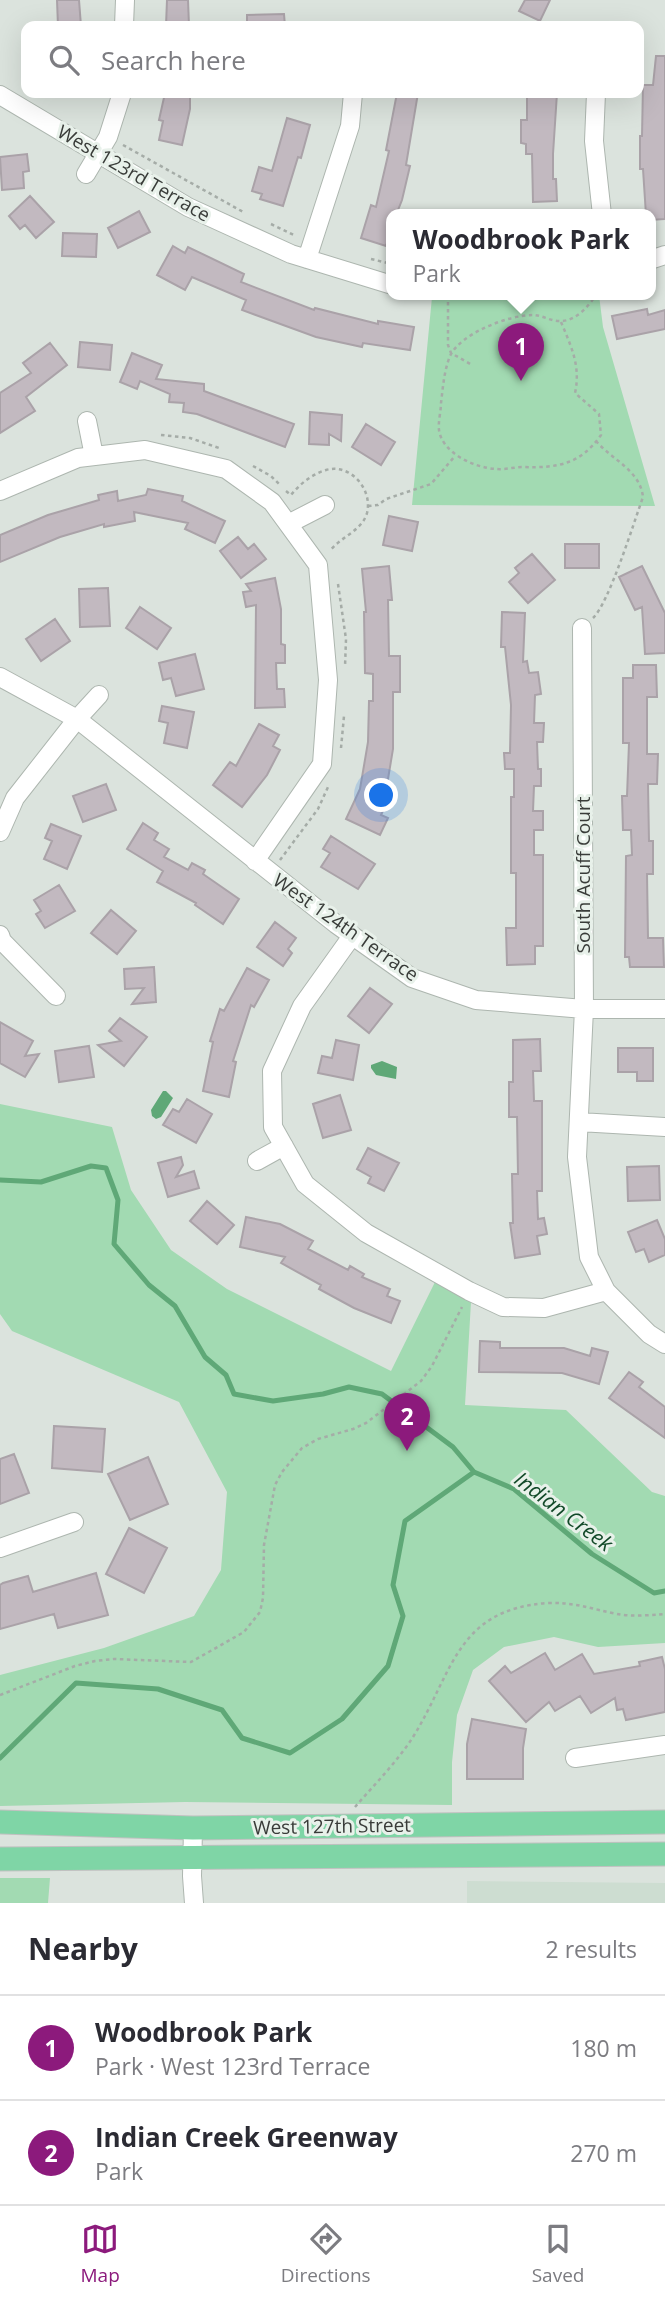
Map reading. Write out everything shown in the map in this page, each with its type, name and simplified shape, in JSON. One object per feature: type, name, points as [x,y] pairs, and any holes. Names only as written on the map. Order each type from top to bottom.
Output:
[{"type":"main road","name":"West 127th Street","points":[[0,1822],[193,1828],[665,1822]]},
{"type":"main road","name":"West 127th Street","points":[[0,1859],[665,1854]]},
{"type":"street","points":[[124,21],[125,0]]},
{"type":"street","name":"West 123rd Terrace","points":[[0,95],[188,207],[291,254],[386,283]]},
{"type":"street","points":[[86,174],[108,137],[120,98]]},
{"type":"street","points":[[307,259],[351,126],[353,98]]},
{"type":"street","points":[[596,98],[594,141],[601,209]]},
{"type":"street","points":[[87,421],[94,456]]},
{"type":"street","points":[[0,491],[78,458],[145,450],[226,470],[272,502],[318,565],[328,680],[322,764],[255,862]]},
{"type":"street","points":[[288,524],[325,505]]},
{"type":"street","name":"South Acuff Court","points":[[582,628],[584,1009],[578,1157],[589,1257],[606,1291],[649,1334],[665,1344]]},
{"type":"street","name":"West 124th Terrace","points":[[0,677],[77,719],[255,862],[412,978],[476,1000],[584,1009],[665,1009]]},
{"type":"street","points":[[0,832],[15,798],[99,695]]},
{"type":"street","points":[[0,935],[56,996]]},
{"type":"street","points":[[352,936],[302,1006],[271,1071],[272,1127],[305,1184],[366,1233],[503,1307],[544,1308],[606,1291]]},
{"type":"street","points":[[579,1122],[665,1127]]},
{"type":"street","points":[[257,1161],[284,1146]]},
{"type":"street","points":[[0,1548],[74,1522]]},
{"type":"street","points":[[575,1758],[665,1745]]},
{"type":"street","points":[[193,1828],[194,1903]]},
{"type":"path","points":[[121,144],[249,215]]},
{"type":"path","points":[[261,220],[296,236]]},
{"type":"path","points":[[448,300],[448,345],[451,354],[472,365]]},
{"type":"path","points":[[561,322],[577,361],[579,378],[575,393],[599,414],[601,435],[593,446],[571,462],[540,469],[521,467],[497,470],[455,456],[439,431],[444,376],[451,354],[474,333],[499,322],[534,315],[561,322],[579,315],[592,300]]},
{"type":"path","points":[[150,435],[190,438],[222,450]]},
{"type":"path","points":[[582,628],[599,612],[643,497],[642,490],[629,468],[607,454],[596,441]]},
{"type":"path","points":[[368,506],[378,505],[386,499],[431,484],[455,456]]},
{"type":"path","points":[[251,465],[271,476],[290,495],[300,484],[327,470],[338,469],[350,473],[366,492],[367,514],[362,524],[330,548],[329,556]]},
{"type":"path","points":[[337,580],[346,639],[345,677]]},
{"type":"path","points":[[341,751],[344,715]]},
{"type":"path","points":[[271,874],[318,809],[329,785]]},
{"type":"path","points":[[0,1695],[95,1661],[191,1662],[244,1632],[260,1612],[263,1598],[264,1545],[275,1485],[282,1472],[302,1448],[318,1439],[360,1426],[421,1381],[432,1366],[469,1291]]},
{"type":"path","points":[[354,1808],[412,1739],[450,1662],[470,1635],[503,1612],[548,1604],[587,1605],[618,1614],[665,1614]]},
{"type":"shaded area","points":[[432,300],[600,300],[603,327],[655,506],[412,505]]},
{"type":"shaded area","points":[[382,1061],[397,1067],[396,1079],[376,1075],[371,1065]]},
{"type":"shaded area","points":[[163,1091],[173,1098],[161,1117],[156,1119],[151,1110]]},
{"type":"shaded area","points":[[0,1104],[112,1127],[131,1190],[171,1250],[227,1289],[391,1371],[435,1282],[471,1302],[465,1405],[566,1410],[652,1492],[665,1496],[665,1643],[598,1647],[554,1637],[504,1647],[473,1670],[457,1715],[452,1762],[452,1805],[185,1802],[0,1806],[0,1675],[104,1648],[194,1616],[221,1570],[227,1492],[179,1402],[12,1331],[0,1314]]},
{"type":"shaded area","points":[[0,1878],[50,1878],[48,1903],[0,1903]]},
{"type":"shaded area","points":[[467,1881],[665,1883],[665,1903],[467,1903]]},
{"type":"building","points":[[57,0],[79,0],[81,21],[58,21]]},
{"type":"building","points":[[167,0],[188,0],[189,21],[166,21]]},
{"type":"building","points":[[525,0],[550,0],[540,21],[519,11]]},
{"type":"building","points":[[284,14],[285,21],[247,21],[247,15]]},
{"type":"building","points":[[656,56],[665,56],[665,219],[656,220],[656,209],[646,209],[643,169],[640,169],[644,85],[653,85]]},
{"type":"building","points":[[164,98],[190,98],[182,145],[159,140],[163,121],[159,120]]},
{"type":"building","points":[[396,98],[417,98],[406,165],[410,166],[402,200],[398,209],[386,209],[386,246],[361,238],[371,205],[376,207],[389,151],[386,150]]},
{"type":"building","points":[[527,98],[557,98],[553,179],[556,179],[557,201],[533,202],[532,154],[526,154],[526,144],[521,143],[521,120],[527,120]]},
{"type":"building","points":[[287,118],[310,125],[283,206],[260,199],[262,194],[252,191],[259,167],[272,171]]},
{"type":"building","points":[[27,154],[29,171],[23,172],[24,188],[2,190],[0,157]]},
{"type":"building","points":[[30,196],[54,222],[36,238],[25,225],[20,229],[9,216]]},
{"type":"building","points":[[139,211],[150,232],[118,248],[108,228]]},
{"type":"building","points":[[63,233],[97,234],[96,257],[62,256]]},
{"type":"building","points":[[173,246],[185,253],[188,247],[244,274],[241,282],[314,310],[315,308],[378,324],[378,321],[414,327],[410,350],[363,343],[362,347],[316,337],[242,310],[246,300],[192,277],[185,290],[157,275]]},
{"type":"building","points":[[647,309],[648,315],[665,310],[665,329],[617,339],[612,316]]},
{"type":"building","points":[[80,342],[112,345],[110,370],[78,367]]},
{"type":"building","points":[[50,343],[67,365],[26,397],[35,411],[0,433],[0,393],[31,373],[23,363]]},
{"type":"building","points":[[132,353],[162,365],[156,379],[204,384],[204,391],[294,424],[285,447],[197,414],[183,412],[184,403],[169,402],[170,394],[140,381],[137,389],[120,382]]},
{"type":"building","points":[[310,412],[342,415],[341,441],[329,434],[329,445],[309,444]]},
{"type":"building","points":[[366,424],[395,442],[381,465],[352,447]]},
{"type":"building","points":[[148,489],[183,496],[182,501],[225,521],[215,543],[185,529],[188,523],[134,512],[135,521],[104,527],[104,524],[60,537],[0,562],[0,535],[48,515],[99,500],[98,495],[117,491],[118,501],[146,495]]},
{"type":"building","points":[[389,516],[418,522],[412,551],[383,545]]},
{"type":"building","points":[[238,537],[248,549],[254,544],[266,559],[241,578],[220,551]]},
{"type":"building","points":[[565,544],[599,544],[599,568],[565,568]]},
{"type":"building","points":[[532,554],[555,580],[528,603],[509,582],[519,573],[515,568]]},
{"type":"building","points":[[389,566],[392,600],[388,600],[389,656],[400,656],[400,692],[393,692],[393,749],[384,803],[386,804],[381,815],[388,818],[380,835],[346,819],[360,789],[368,742],[369,701],[373,701],[373,674],[365,673],[366,612],[362,569]]},
{"type":"building","points":[[642,566],[665,613],[665,653],[645,654],[642,607],[635,610],[619,577]]},
{"type":"building","points":[[275,578],[281,609],[281,644],[285,645],[285,663],[276,663],[277,689],[284,689],[285,707],[255,708],[256,605],[246,607],[243,592],[251,591],[246,584]]},
{"type":"building","points":[[108,588],[110,626],[80,627],[79,589]]},
{"type":"building","points":[[140,607],[171,628],[157,649],[126,628]]},
{"type":"building","points":[[502,612],[525,613],[523,662],[527,661],[529,673],[538,672],[541,694],[535,695],[534,723],[544,723],[543,742],[537,742],[541,786],[534,786],[533,811],[543,811],[543,830],[534,830],[534,855],[543,855],[543,946],[535,946],[535,964],[507,965],[506,928],[516,928],[516,873],[511,873],[511,797],[514,797],[514,769],[505,769],[504,753],[510,753],[511,705],[505,647],[501,647]]},
{"type":"building","points":[[55,619],[70,641],[41,661],[26,639]]},
{"type":"building","points":[[195,654],[204,689],[176,696],[171,678],[163,680],[159,663]]},
{"type":"building","points":[[633,665],[656,665],[657,697],[647,697],[647,754],[658,754],[657,784],[648,784],[649,841],[653,841],[653,874],[647,874],[648,938],[663,938],[664,967],[630,967],[629,957],[625,957],[626,856],[632,855],[631,830],[623,830],[622,796],[627,796],[629,743],[623,743],[623,678],[633,678]]},
{"type":"building","points":[[162,706],[194,712],[187,748],[164,743],[168,723],[159,721]]},
{"type":"building","points":[[259,724],[279,735],[273,746],[280,750],[267,775],[242,807],[213,785],[230,762],[236,766]]},
{"type":"building","points":[[106,784],[116,810],[83,822],[73,796]]},
{"type":"building","points":[[143,823],[158,833],[154,840],[169,849],[164,857],[188,870],[192,863],[205,870],[203,874],[239,899],[223,924],[195,905],[196,903],[157,882],[163,871],[127,849]]},
{"type":"building","points":[[51,824],[81,836],[67,869],[44,859],[52,841],[45,838]]},
{"type":"building","points":[[331,836],[375,864],[358,889],[321,867],[330,853],[323,849]]},
{"type":"building","points":[[59,885],[75,911],[45,928],[36,914],[41,911],[34,900]]},
{"type":"building","points":[[111,910],[136,931],[117,954],[91,933]]},
{"type":"building","points":[[275,922],[296,938],[288,949],[292,953],[283,966],[257,947]]},
{"type":"building","points":[[154,967],[156,1002],[132,1004],[144,988],[125,989],[124,969]]},
{"type":"building","points":[[247,968],[269,980],[254,1007],[251,1005],[233,1061],[236,1062],[229,1097],[203,1091],[213,1042],[210,1041],[220,1009],[224,1011]]},
{"type":"building","points":[[370,988],[392,1004],[369,1033],[348,1016]]},
{"type":"building","points":[[120,1018],[147,1037],[124,1066],[98,1045],[121,1041],[109,1031]]},
{"type":"building","points":[[0,1022],[33,1041],[25,1056],[39,1054],[25,1077],[0,1063]]},
{"type":"building","points":[[540,1039],[541,1071],[533,1071],[534,1101],[542,1101],[542,1191],[537,1191],[538,1219],[544,1218],[547,1234],[537,1236],[540,1254],[515,1258],[510,1223],[513,1223],[512,1174],[518,1174],[517,1117],[509,1117],[509,1082],[513,1082],[513,1040]]},
{"type":"building","points":[[336,1040],[359,1045],[353,1080],[318,1073],[322,1056],[332,1058]]},
{"type":"building","points":[[89,1046],[94,1077],[59,1082],[55,1051]]},
{"type":"building","points":[[618,1048],[653,1048],[653,1081],[637,1081],[637,1072],[618,1072]]},
{"type":"building","points":[[340,1095],[351,1130],[323,1138],[313,1104]]},
{"type":"building","points":[[187,1099],[212,1114],[196,1143],[163,1125],[173,1109],[179,1112]]},
{"type":"building","points":[[368,1148],[399,1163],[384,1191],[368,1183],[371,1177],[357,1169]]},
{"type":"building","points":[[181,1157],[183,1165],[176,1177],[194,1171],[199,1188],[168,1197],[158,1163]]},
{"type":"building","points":[[659,1166],[660,1200],[628,1201],[627,1167]]},
{"type":"building","points":[[207,1201],[234,1225],[217,1244],[190,1221]]},
{"type":"building","points":[[246,1217],[280,1224],[313,1241],[308,1249],[348,1270],[350,1266],[364,1274],[362,1277],[390,1289],[387,1296],[400,1301],[391,1323],[354,1308],[319,1289],[321,1285],[281,1263],[285,1257],[240,1247]]},
{"type":"building","points":[[657,1220],[665,1239],[665,1255],[649,1262],[644,1249],[636,1252],[628,1232]]},
{"type":"building","points":[[480,1341],[500,1342],[500,1348],[564,1348],[590,1356],[592,1348],[608,1352],[599,1384],[562,1373],[479,1372]]},
{"type":"building","points":[[629,1372],[643,1382],[639,1387],[665,1407],[665,1438],[609,1398]]},
{"type":"building","points":[[54,1426],[105,1429],[102,1472],[52,1468]]},
{"type":"building","points":[[14,1454],[29,1493],[0,1504],[0,1459]]},
{"type":"building","points":[[148,1457],[168,1504],[130,1520],[108,1474]]},
{"type":"building","points":[[129,1528],[167,1548],[144,1593],[106,1574]]},
{"type":"building","points":[[96,1573],[108,1615],[58,1628],[54,1614],[0,1629],[0,1585],[3,1583],[28,1576],[33,1592]]},
{"type":"building","points":[[545,1653],[555,1670],[582,1654],[594,1674],[640,1666],[639,1662],[662,1657],[665,1669],[665,1712],[626,1720],[623,1709],[617,1710],[615,1698],[591,1713],[580,1696],[555,1711],[549,1702],[526,1722],[489,1681],[505,1666],[511,1673]]},
{"type":"building","points":[[472,1719],[526,1729],[523,1779],[467,1779],[467,1744]]},
{"type":"waterway","points":[[0,1180],[41,1182],[91,1166],[106,1168],[118,1200],[114,1244],[149,1285],[175,1306],[205,1357],[226,1375],[234,1394],[273,1401],[323,1394],[349,1387],[382,1394],[453,1447],[474,1472]]},
{"type":"waterway","name":"Indian Creek","points":[[0,1758],[76,1683],[158,1689],[222,1710],[242,1738],[290,1753],[342,1719],[388,1666],[403,1616],[393,1585],[405,1521],[474,1472],[514,1489],[592,1554],[654,1593],[665,1591]]},
{"type":"place","name":"Woodbrook Park","points":[[521,381]]},
{"type":"place","name":"Indian Creek Greenway","points":[[407,1451]]}]
